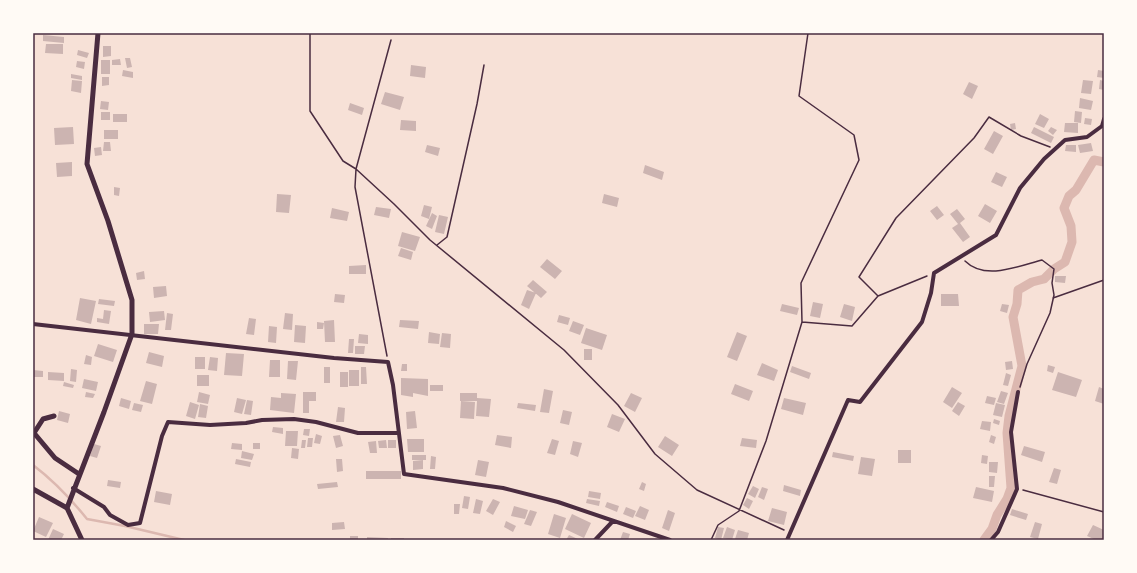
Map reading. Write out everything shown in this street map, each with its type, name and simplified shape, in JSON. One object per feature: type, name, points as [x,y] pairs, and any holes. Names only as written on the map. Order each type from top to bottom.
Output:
[{"type":"street","points":[[67,508],[73,488],[104,412],[132,334],[132,300],[110,229],[87,164],[98,33]]},
{"type":"street","points":[[787,540],[848,400],[860,402],[922,322],[931,293],[934,273],[996,235],[1020,188],[1044,159],[1065,140],[1087,137],[1102,126],[1104,119]]},
{"type":"street","points":[[33,324],[334,358],[388,362],[404,474],[504,488],[558,502],[670,540]]},
{"type":"street","points":[[991,540],[998,532],[1017,489],[1011,432],[1018,392]]},
{"type":"street","points":[[54,416],[44,419],[34,433],[54,458],[79,474]]},
{"type":"street","points":[[73,488],[104,507],[110,515],[128,525],[140,523],[162,436],[168,422],[210,425],[246,423],[262,420],[294,419],[316,422],[358,433],[399,433]]},
{"type":"street","points":[[33,489],[67,508],[82,540]]},
{"type":"street","points":[[595,540],[613,521]]},
{"type":"path","points":[[310,33],[310,111],[343,161],[356,169],[438,245],[564,350],[618,405],[655,454],[697,490],[739,511],[790,533]]},
{"type":"path","points":[[711,540],[718,525],[739,511],[766,441],[802,322],[801,283],[859,160],[854,135],[799,96],[808,33]]},
{"type":"path","points":[[388,362],[355,187],[356,169],[391,40]]},
{"type":"path","points":[[438,245],[447,237],[477,104],[484,65]]},
{"type":"path","points":[[878,296],[859,277],[896,218],[974,138],[989,117],[1021,136],[1054,149]]},
{"type":"path","points":[[960,256],[971,267],[991,272],[1042,260],[1054,270],[1053,298],[1050,313],[1027,364],[1018,392]]},
{"type":"path","points":[[802,322],[852,326],[878,296],[934,273]]},
{"type":"path","points":[[1053,298],[1104,280]]},
{"type":"path","points":[[1017,489],[1104,512]]},
{"type":"building","points":[[43,35],[64,37],[64,43],[43,41]]},
{"type":"building","points":[[46,44],[63,44],[63,54],[45,53]]},
{"type":"building","points":[[103,46],[111,46],[111,56],[103,57]]},
{"type":"building","points":[[78,50],[89,53],[87,58],[77,55]]},
{"type":"building","points":[[125,58],[130,58],[132,67],[127,68]]},
{"type":"building","points":[[120,59],[121,65],[112,65],[112,60]]},
{"type":"building","points":[[101,60],[110,60],[110,74],[101,74]]},
{"type":"building","points":[[77,61],[85,62],[84,69],[76,67]]},
{"type":"building","points":[[411,65],[426,67],[425,78],[410,76]]},
{"type":"building","points":[[123,70],[133,72],[133,78],[122,76]]},
{"type":"building","points":[[1098,70],[1104,71],[1104,78],[1097,77]]},
{"type":"building","points":[[71,74],[82,76],[82,80],[71,78]]},
{"type":"building","points":[[102,77],[109,77],[109,85],[102,86]]},
{"type":"building","points":[[72,80],[82,81],[81,93],[71,91]]},
{"type":"building","points":[[1083,80],[1093,81],[1091,94],[1081,93]]},
{"type":"building","points":[[1100,80],[1104,81],[1104,90],[1099,89]]},
{"type":"building","points":[[969,82],[978,86],[972,99],[963,94]]},
{"type":"building","points":[[385,92],[404,97],[400,110],[381,104]]},
{"type":"building","points":[[1080,98],[1093,101],[1091,110],[1079,108]]},
{"type":"building","points":[[101,101],[109,102],[108,110],[100,109]]},
{"type":"building","points":[[350,103],[364,108],[362,115],[348,110]]},
{"type":"building","points":[[1075,111],[1082,112],[1081,123],[1074,122]]},
{"type":"building","points":[[101,112],[110,112],[110,120],[101,120]]},
{"type":"building","points":[[113,114],[127,114],[127,122],[113,122]]},
{"type":"building","points":[[1040,114],[1049,119],[1044,128],[1035,124]]},
{"type":"building","points":[[1085,118],[1092,119],[1091,125],[1084,124]]},
{"type":"building","points":[[401,120],[416,121],[416,131],[400,130]]},
{"type":"building","points":[[1015,123],[1016,129],[1011,130],[1010,124]]},
{"type":"building","points":[[1065,123],[1078,123],[1078,133],[1064,132]]},
{"type":"building","points":[[73,127],[74,144],[55,145],[54,128]]},
{"type":"building","points":[[1034,127],[1054,137],[1051,143],[1031,133]]},
{"type":"building","points":[[1051,127],[1057,130],[1053,135],[1048,131]]},
{"type":"building","points":[[104,130],[118,130],[118,139],[104,139]]},
{"type":"building","points":[[994,131],[1003,136],[993,154],[984,149]]},
{"type":"building","points":[[104,142],[110,142],[111,151],[103,151]]},
{"type":"building","points":[[1091,143],[1093,151],[1080,153],[1078,145]]},
{"type":"building","points":[[427,145],[440,148],[438,156],[425,152]]},
{"type":"building","points":[[1066,145],[1076,145],[1076,152],[1065,151]]},
{"type":"building","points":[[101,147],[102,155],[95,156],[94,148]]},
{"type":"building","points":[[72,162],[72,176],[57,177],[56,163]]},
{"type":"building","points":[[645,165],[664,172],[662,180],[643,173]]},
{"type":"building","points":[[996,172],[1007,177],[1002,187],[991,182]]},
{"type":"building","points":[[114,187],[120,188],[119,196],[114,195]]},
{"type":"building","points":[[277,194],[291,195],[289,213],[276,212]]},
{"type":"building","points":[[604,194],[619,198],[617,207],[602,203]]},
{"type":"building","points":[[985,204],[997,211],[990,223],[978,216]]},
{"type":"building","points":[[424,205],[432,207],[429,219],[421,216]]},
{"type":"building","points":[[937,206],[944,215],[937,220],[930,211]]},
{"type":"building","points":[[376,207],[391,209],[389,218],[374,215]]},
{"type":"building","points":[[332,208],[349,212],[347,221],[330,218]]},
{"type":"building","points":[[957,209],[965,219],[960,223],[970,237],[963,242],[952,228],[958,224],[950,214]]},
{"type":"building","points":[[432,213],[437,216],[432,229],[426,226]]},
{"type":"building","points":[[439,215],[448,217],[444,234],[435,232]]},
{"type":"building","points":[[402,232],[420,237],[415,251],[398,246]]},
{"type":"building","points":[[401,248],[413,252],[411,260],[398,256]]},
{"type":"building","points":[[547,259],[562,271],[555,279],[540,267]]},
{"type":"building","points":[[366,265],[366,274],[349,274],[349,266]]},
{"type":"building","points":[[144,271],[145,279],[137,280],[136,273]]},
{"type":"building","points":[[1055,276],[1066,276],[1065,283],[1055,282]]},
{"type":"building","points":[[533,280],[547,292],[541,298],[527,286]]},
{"type":"building","points":[[166,286],[167,296],[154,298],[153,287]]},
{"type":"building","points":[[527,290],[536,293],[529,309],[521,305]]},
{"type":"building","points":[[335,294],[345,295],[344,303],[334,302]]},
{"type":"building","points":[[941,294],[958,294],[959,306],[941,306]]},
{"type":"building","points":[[80,298],[96,301],[91,324],[76,320]]},
{"type":"building","points":[[99,299],[115,301],[114,306],[98,304]]},
{"type":"building","points":[[813,302],[823,304],[820,318],[810,316]]},
{"type":"building","points":[[782,304],[799,308],[797,315],[780,311]]},
{"type":"building","points":[[844,304],[855,307],[852,321],[840,317]]},
{"type":"building","points":[[1002,304],[1009,305],[1007,313],[1000,311]]},
{"type":"building","points":[[104,310],[111,311],[109,324],[97,322],[97,318],[103,319]]},
{"type":"building","points":[[164,311],[165,320],[150,322],[149,312]]},
{"type":"building","points":[[167,313],[173,314],[171,330],[165,330]]},
{"type":"building","points":[[285,313],[293,314],[292,330],[283,329]]},
{"type":"building","points":[[559,315],[570,318],[568,325],[557,322]]},
{"type":"building","points":[[249,318],[256,319],[254,335],[246,334]]},
{"type":"building","points":[[334,320],[335,342],[325,342],[324,321]]},
{"type":"building","points":[[400,320],[419,321],[418,329],[399,327]]},
{"type":"building","points":[[573,321],[584,325],[580,335],[569,331]]},
{"type":"building","points":[[317,322],[324,323],[323,329],[317,329]]},
{"type":"building","points":[[144,324],[159,324],[158,334],[144,334]]},
{"type":"building","points":[[295,325],[306,326],[305,343],[294,342]]},
{"type":"building","points":[[269,326],[277,327],[276,343],[268,342]]},
{"type":"building","points":[[586,328],[607,335],[602,350],[581,343]]},
{"type":"building","points":[[429,332],[440,334],[439,344],[428,343]]},
{"type":"building","points":[[737,332],[747,336],[737,361],[727,357]]},
{"type":"building","points":[[442,333],[451,334],[450,348],[440,347]]},
{"type":"building","points":[[359,334],[368,335],[368,344],[358,343]]},
{"type":"building","points":[[349,339],[354,339],[353,353],[348,353]]},
{"type":"building","points":[[98,344],[117,350],[113,362],[94,356]]},
{"type":"building","points":[[355,346],[365,346],[364,354],[355,354]]},
{"type":"building","points":[[584,349],[592,349],[592,360],[584,360]]},
{"type":"building","points":[[149,352],[164,356],[162,367],[146,363]]},
{"type":"building","points":[[226,353],[244,354],[242,376],[224,375]]},
{"type":"building","points":[[86,355],[92,357],[91,365],[84,364]]},
{"type":"building","points":[[195,357],[205,357],[205,369],[195,369]]},
{"type":"building","points":[[210,357],[218,358],[217,371],[208,370]]},
{"type":"building","points":[[270,360],[280,360],[280,377],[269,377]]},
{"type":"building","points":[[288,361],[298,361],[296,380],[287,379]]},
{"type":"building","points":[[1012,361],[1013,369],[1006,370],[1005,362]]},
{"type":"building","points":[[762,363],[778,370],[774,381],[757,375]]},
{"type":"building","points":[[402,364],[407,364],[407,371],[401,371]]},
{"type":"building","points":[[1048,365],[1055,367],[1053,373],[1047,371]]},
{"type":"building","points":[[792,366],[811,373],[809,379],[790,372]]},
{"type":"building","points":[[324,367],[330,367],[330,383],[324,383]]},
{"type":"building","points":[[361,367],[366,367],[367,384],[361,384]]},
{"type":"building","points":[[71,369],[77,370],[76,382],[70,381]]},
{"type":"building","points":[[33,370],[43,371],[43,377],[33,377]]},
{"type":"building","points":[[349,370],[359,370],[359,386],[349,386]]},
{"type":"building","points":[[48,372],[64,373],[64,381],[48,380]]},
{"type":"building","points":[[340,372],[348,372],[348,387],[340,387]]},
{"type":"building","points":[[1058,372],[1082,380],[1076,397],[1052,390]]},
{"type":"building","points":[[1006,373],[1011,375],[1008,386],[1003,385]]},
{"type":"building","points":[[197,375],[209,375],[209,386],[197,386]]},
{"type":"building","points":[[401,378],[428,379],[428,396],[413,393],[413,397],[401,395]]},
{"type":"building","points":[[84,379],[98,382],[96,391],[82,388]]},
{"type":"building","points":[[146,381],[157,384],[152,404],[140,401]]},
{"type":"building","points":[[64,382],[74,385],[73,388],[63,386]]},
{"type":"building","points":[[735,384],[753,391],[749,401],[731,394]]},
{"type":"building","points":[[430,385],[443,385],[443,391],[430,391]]},
{"type":"building","points":[[952,387],[962,393],[952,408],[943,402]]},
{"type":"building","points":[[1099,387],[1104,389],[1104,404],[1095,401]]},
{"type":"building","points":[[544,389],[553,391],[549,413],[540,412]]},
{"type":"building","points":[[1001,391],[1008,393],[1004,404],[997,402]]},
{"type":"building","points":[[86,392],[95,394],[93,398],[85,397]]},
{"type":"building","points":[[199,392],[210,395],[208,404],[197,402]]},
{"type":"building","points":[[303,392],[316,392],[316,401],[309,401],[309,413],[303,413]]},
{"type":"building","points":[[281,393],[296,394],[294,413],[270,410],[271,397],[281,398]]},
{"type":"building","points":[[460,393],[477,393],[477,398],[491,399],[489,417],[476,416],[477,401],[460,401]]},
{"type":"building","points":[[631,393],[642,398],[635,412],[624,406]]},
{"type":"building","points":[[987,396],[996,398],[994,405],[985,403]]},
{"type":"building","points":[[121,398],[131,401],[129,409],[119,406]]},
{"type":"building","points":[[237,398],[246,400],[242,414],[234,412]]},
{"type":"building","points":[[784,398],[806,403],[803,415],[781,409]]},
{"type":"building","points":[[247,400],[253,401],[251,415],[244,414]]},
{"type":"building","points":[[461,401],[475,402],[474,419],[460,418]]},
{"type":"building","points":[[190,402],[199,405],[195,419],[186,416]]},
{"type":"building","points":[[958,402],[965,406],[959,416],[952,411]]},
{"type":"building","points":[[134,403],[143,405],[141,412],[132,410]]},
{"type":"building","points":[[518,403],[536,405],[535,411],[517,408]]},
{"type":"building","points":[[996,403],[1005,405],[1002,417],[993,415]]},
{"type":"building","points":[[200,404],[208,406],[206,418],[198,417]]},
{"type":"building","points":[[338,407],[345,408],[344,422],[336,422]]},
{"type":"building","points":[[563,410],[572,412],[569,425],[560,423]]},
{"type":"building","points":[[59,411],[70,414],[68,423],[57,420]]},
{"type":"building","points":[[415,411],[417,428],[407,429],[406,412]]},
{"type":"building","points":[[612,414],[625,419],[619,432],[607,427]]},
{"type":"building","points":[[994,419],[1000,421],[999,425],[993,423]]},
{"type":"building","points":[[982,421],[991,422],[990,431],[980,429]]},
{"type":"building","points":[[273,427],[283,428],[283,434],[272,432]]},
{"type":"building","points":[[304,429],[310,429],[309,436],[303,435]]},
{"type":"building","points":[[286,431],[298,431],[297,446],[285,446]]},
{"type":"building","points":[[316,434],[322,436],[320,444],[314,443]]},
{"type":"building","points":[[340,435],[343,446],[336,448],[333,436]]},
{"type":"building","points":[[497,435],[512,437],[511,448],[495,445]]},
{"type":"building","points":[[991,435],[996,437],[994,444],[989,442]]},
{"type":"building","points":[[665,436],[679,445],[672,456],[658,447]]},
{"type":"building","points":[[308,438],[313,438],[312,447],[307,447]]},
{"type":"building","points":[[742,438],[757,440],[756,448],[740,446]]},
{"type":"building","points":[[407,439],[424,439],[424,452],[408,452]]},
{"type":"building","points":[[552,439],[559,441],[555,455],[547,453]]},
{"type":"building","points":[[302,440],[306,440],[305,448],[301,448]]},
{"type":"building","points":[[386,440],[387,448],[379,448],[378,441]]},
{"type":"building","points":[[388,440],[396,440],[396,448],[388,448]]},
{"type":"building","points":[[376,441],[377,453],[370,453],[368,442]]},
{"type":"building","points":[[573,441],[582,443],[578,457],[570,454]]},
{"type":"building","points":[[232,443],[242,444],[242,450],[231,449]]},
{"type":"building","points":[[253,443],[260,443],[260,449],[253,449]]},
{"type":"building","points":[[94,444],[101,446],[97,458],[90,456]]},
{"type":"building","points":[[1024,446],[1045,452],[1042,462],[1021,455]]},
{"type":"building","points":[[292,448],[299,449],[298,459],[291,458]]},
{"type":"building","points":[[898,450],[911,450],[911,463],[898,463]]},
{"type":"building","points":[[242,451],[254,454],[252,460],[241,458]]},
{"type":"building","points":[[833,452],[854,456],[853,461],[832,457]]},
{"type":"building","points":[[412,455],[426,455],[426,460],[412,460]]},
{"type":"building","points":[[982,455],[988,456],[987,464],[981,463]]},
{"type":"building","points":[[431,456],[436,457],[435,469],[430,469]]},
{"type":"building","points":[[861,457],[875,459],[872,476],[858,474]]},
{"type":"building","points":[[236,459],[251,462],[250,467],[235,464]]},
{"type":"building","points":[[336,459],[342,459],[343,471],[337,472]]},
{"type":"building","points":[[423,460],[423,469],[413,470],[413,461]]},
{"type":"building","points":[[478,460],[489,462],[486,477],[475,475]]},
{"type":"building","points":[[989,462],[998,462],[997,473],[989,472]]},
{"type":"building","points":[[1054,468],[1061,470],[1057,484],[1049,482]]},
{"type":"building","points":[[366,471],[401,471],[401,479],[366,479]]},
{"type":"building","points":[[989,476],[995,476],[994,487],[989,487]]},
{"type":"building","points":[[108,480],[121,482],[120,488],[107,486]]},
{"type":"building","points":[[337,482],[338,487],[318,489],[317,484]]},
{"type":"building","points":[[642,482],[646,484],[644,491],[639,489]]},
{"type":"building","points":[[784,485],[801,490],[800,496],[783,491]]},
{"type":"building","points":[[753,486],[759,489],[755,498],[748,494]]},
{"type":"building","points":[[762,487],[768,489],[764,500],[758,497]]},
{"type":"building","points":[[976,487],[994,491],[992,502],[973,498]]},
{"type":"building","points":[[156,491],[172,494],[170,505],[154,502]]},
{"type":"building","points":[[589,491],[601,493],[600,499],[588,497]]},
{"type":"building","points":[[464,496],[470,497],[468,509],[462,508]]},
{"type":"building","points":[[747,498],[753,501],[749,509],[743,505]]},
{"type":"building","points":[[476,499],[483,501],[480,514],[473,513]]},
{"type":"building","points":[[493,499],[500,502],[493,515],[486,511]]},
{"type":"building","points":[[587,499],[600,501],[599,506],[586,503]]},
{"type":"building","points":[[607,502],[619,506],[617,512],[605,507]]},
{"type":"building","points":[[454,504],[460,504],[459,514],[454,514]]},
{"type":"building","points":[[514,506],[528,510],[525,519],[511,516]]},
{"type":"building","points":[[640,506],[649,510],[645,520],[635,516]]},
{"type":"building","points":[[626,507],[636,511],[633,518],[623,514]]},
{"type":"building","points":[[772,508],[787,512],[784,525],[768,521]]},
{"type":"building","points":[[1012,509],[1028,514],[1026,520],[1010,515]]},
{"type":"building","points":[[530,510],[537,512],[531,526],[524,524]]},
{"type":"building","points":[[668,510],[675,513],[669,531],[662,528]]},
{"type":"building","points":[[554,514],[566,518],[560,538],[548,534]]},
{"type":"building","points":[[572,514],[591,523],[584,538],[565,529]]},
{"type":"building","points":[[39,517],[53,523],[46,537],[33,531]]},
{"type":"building","points":[[506,521],[516,526],[513,532],[504,527]]},
{"type":"building","points":[[344,522],[345,529],[332,530],[332,523]]},
{"type":"building","points":[[1035,522],[1042,524],[1038,539],[1030,537]]},
{"type":"building","points":[[1093,525],[1104,530],[1103,540],[1096,540],[1087,536]]},
{"type":"building","points":[[718,527],[724,528],[721,540],[715,538]]},
{"type":"building","points":[[727,527],[735,530],[732,540],[723,538]]},
{"type":"building","points":[[53,529],[64,534],[61,540],[48,540]]},
{"type":"building","points":[[738,530],[749,533],[747,540],[735,539]]},
{"type":"building","points":[[623,532],[630,534],[628,540],[620,540]]},
{"type":"building","points":[[569,535],[580,540],[566,540]]},
{"type":"building","points":[[350,536],[358,536],[358,540],[350,540]]},
{"type":"building","points":[[367,537],[388,538],[388,540],[367,540]]},
{"type":"building","points":[[391,538],[404,538],[404,540],[391,540]]},
{"type":"waterway","points":[[984,540],[992,529],[997,515],[1007,499],[1011,488],[1007,433],[1009,416],[1022,366],[1013,317],[1017,304],[1018,290],[1032,282],[1044,279],[1054,269],[1065,262],[1072,242],[1071,226],[1064,208],[1069,196],[1076,190],[1094,160],[1104,162]]},
{"type":"waterway","points":[[33,465],[62,490],[87,519],[184,540]]}]
